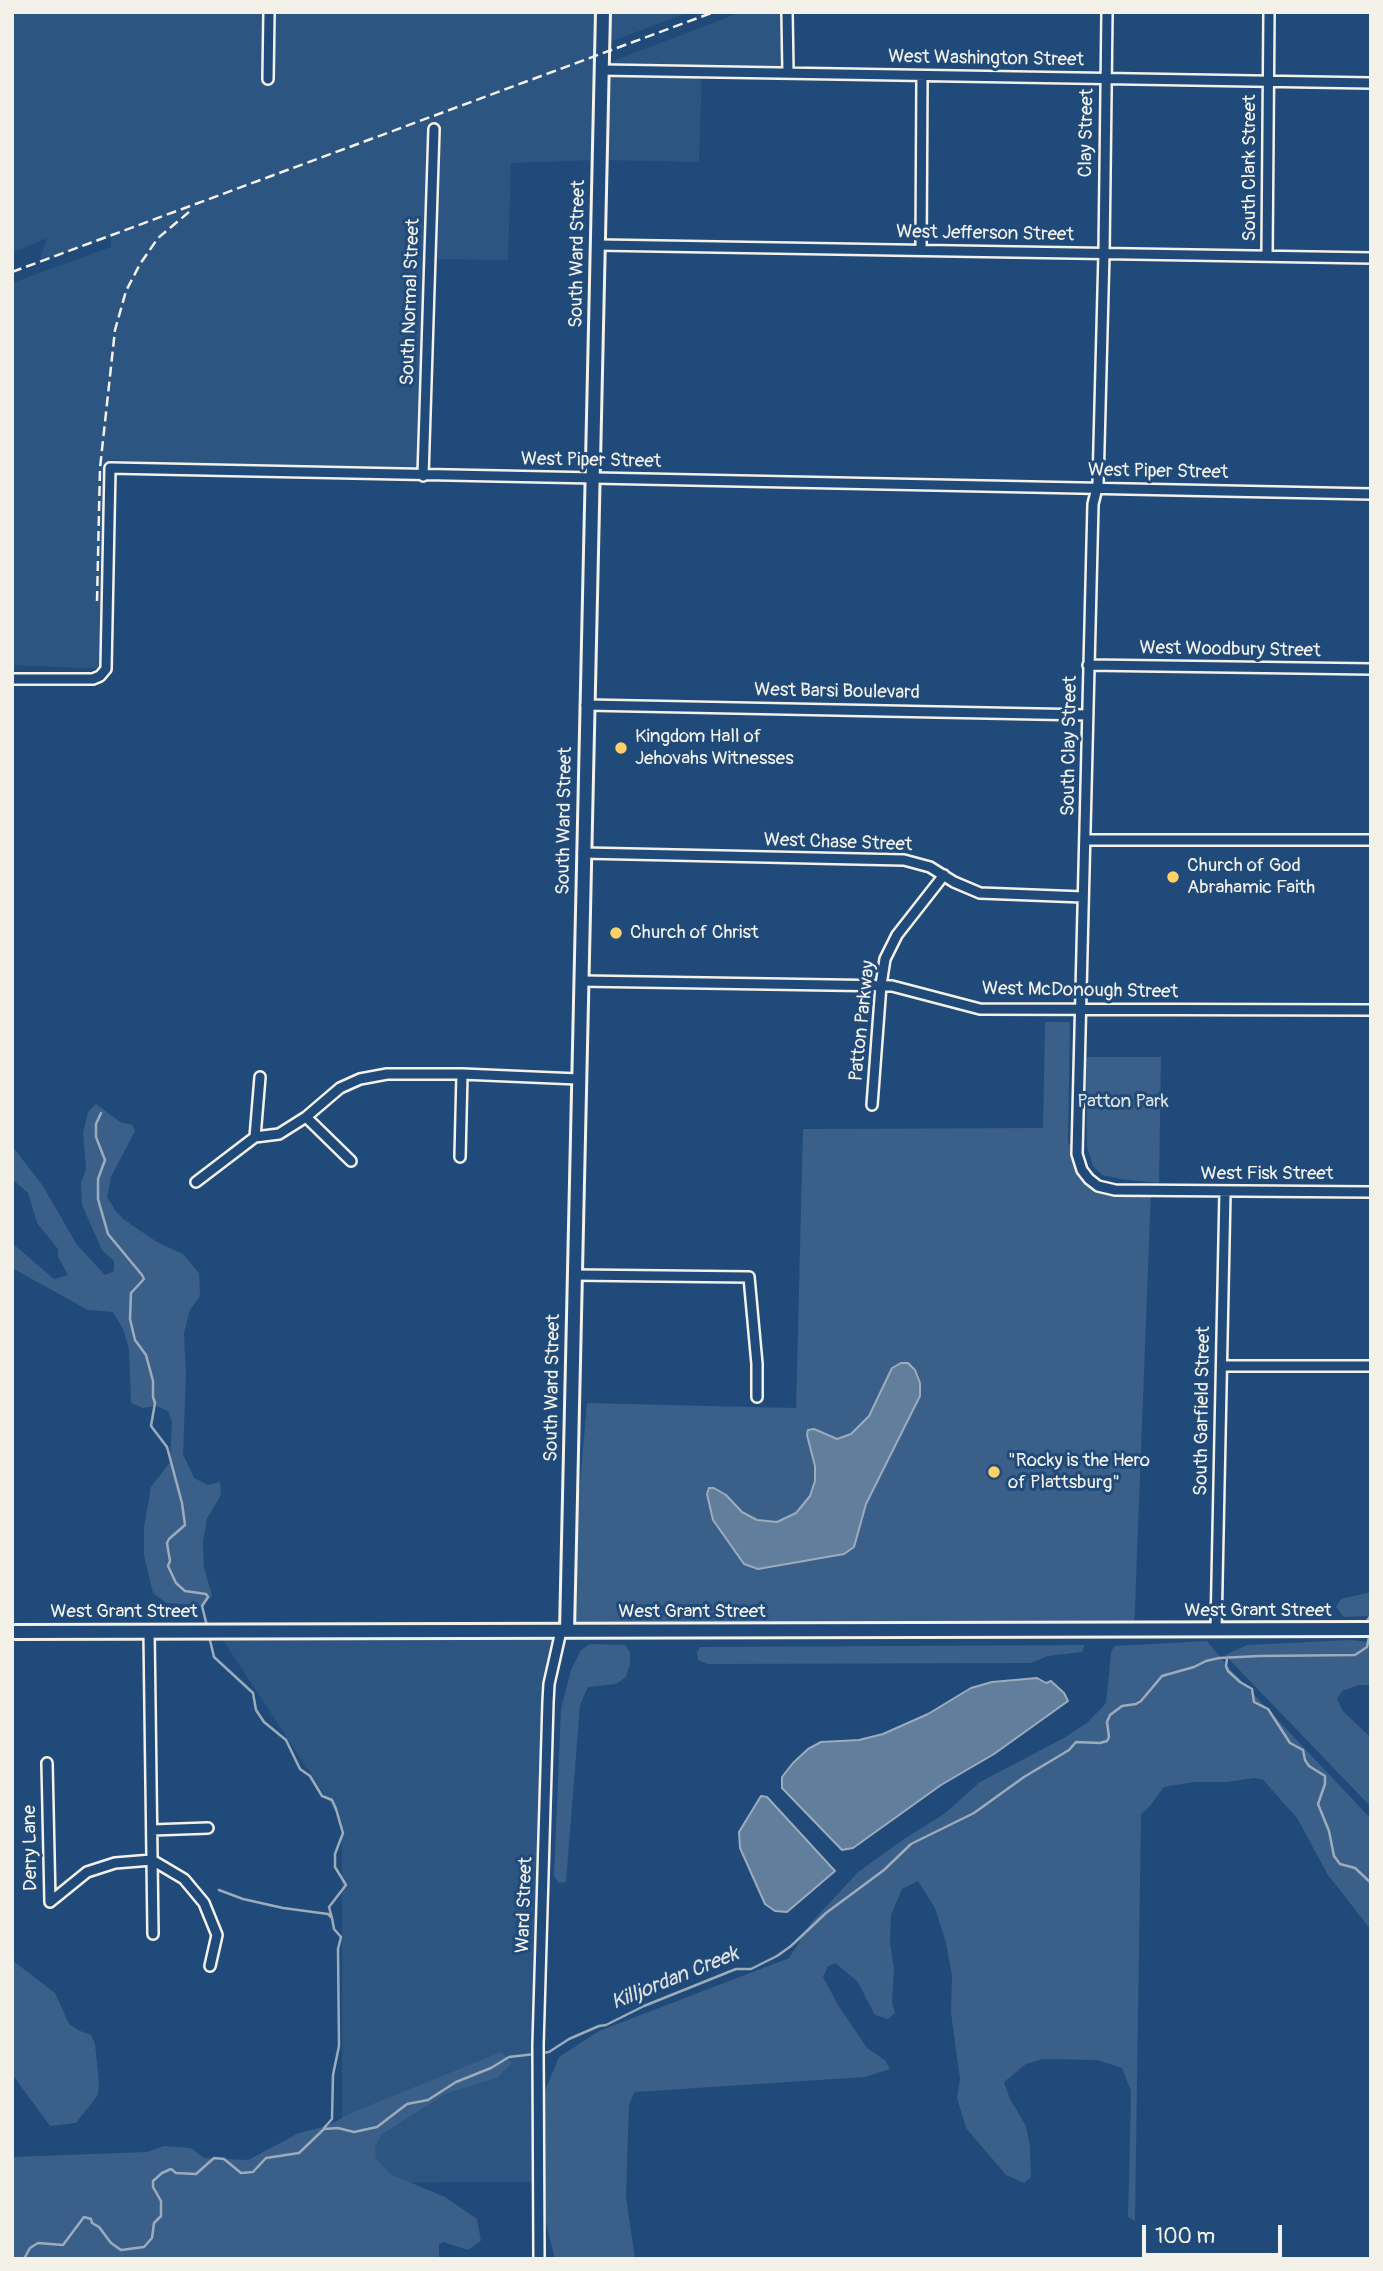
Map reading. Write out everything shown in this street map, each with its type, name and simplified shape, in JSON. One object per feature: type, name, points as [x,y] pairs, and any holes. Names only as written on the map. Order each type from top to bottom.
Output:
[{"type":"street","points":[[268,79],[269,12]]},
{"type":"street","name":"South Ward Street","points":[[564,1631],[603,12]]},
{"type":"street","points":[[787,12],[788,73]]},
{"type":"street","name":"Clay Street","points":[[1104,253],[1107,12]]},
{"type":"street","name":"South Clark Street","points":[[1267,256],[1269,12]]},
{"type":"street","name":"West Washington Street","points":[[601,70],[1371,83]]},
{"type":"street","points":[[921,250],[922,76]]},
{"type":"street","name":"South Normal Street","points":[[423,475],[434,129]]},
{"type":"street","name":"West Jefferson Street","points":[[598,245],[1371,258]]},
{"type":"street","name":"South Clay Street","points":[[1104,253],[1097,488],[1093,504],[1076,1144],[1079,1164],[1089,1179],[1098,1186],[1143,1191]]},
{"type":"street","name":"West Piper Street","points":[[12,679],[93,679],[100,677],[106,669],[110,468],[1371,494]]},
{"type":"street","name":"West Woodbury Street","points":[[1088,664],[1371,669]]},
{"type":"street","name":"West Barsi Boulevard","points":[[586,705],[1087,715]]},
{"type":"street","points":[[1086,840],[1371,840]]},
{"type":"street","name":"West Chase Street","points":[[583,853],[904,860],[918,863],[979,893],[1083,897]]},
{"type":"street","name":"Patton Parkway","points":[[872,1105],[882,972],[890,947],[944,875]]},
{"type":"street","name":"West McDonough Street","points":[[581,981],[881,985],[903,987],[980,1009],[1371,1010]]},
{"type":"street","points":[[196,1182],[254,1137],[279,1134],[306,1117],[340,1088],[360,1079],[387,1074],[462,1074],[578,1079]]},
{"type":"street","points":[[460,1157],[462,1074]]},
{"type":"street","points":[[254,1137],[260,1077]]},
{"type":"street","points":[[306,1117],[351,1161]]},
{"type":"street","name":"West Fisk Street","points":[[1143,1191],[1371,1192]]},
{"type":"street","name":"South Garfield Street","points":[[1216,1630],[1225,1192]]},
{"type":"street","points":[[574,1275],[749,1277],[757,1354],[757,1397]]},
{"type":"street","points":[[1223,1366],[1371,1366]]},
{"type":"street","name":"West Grant Street","points":[[12,1632],[1371,1629]]},
{"type":"street","points":[[149,1631],[153,1934]]},
{"type":"street","name":"Ward Street","points":[[539,2259],[538,2045],[549,1684],[564,1631]]},
{"type":"street","name":"Derry Lane","points":[[47,1763],[50,1902],[87,1872],[116,1863],[152,1860]]},
{"type":"street","points":[[152,1830],[208,1828]]},
{"type":"street","points":[[152,1860],[184,1879],[204,1903],[217,1935],[210,1966]]},
{"type":"shaded area","points":[[12,12],[689,12],[610,42],[611,62],[741,12],[787,12],[788,73],[702,72],[699,162],[600,160],[511,163],[508,260],[430,259],[423,476],[110,460],[106,669],[12,665],[12,283],[111,247],[111,237],[39,262],[47,238],[12,253]]},
{"type":"shaded area","points":[[908,1363],[915,1370],[920,1383],[920,1396],[866,1504],[854,1547],[844,1554],[758,1569],[744,1564],[713,1520],[707,1494],[709,1488],[726,1495],[742,1512],[757,1520],[777,1522],[796,1513],[810,1496],[815,1481],[808,1430],[814,1429],[837,1439],[851,1434],[869,1416],[892,1368]]},
{"type":"shaded area","points":[[217,1631],[561,1631],[549,1684],[538,2182],[342,2183],[342,1822]]},
{"type":"shaded area","points":[[1037,1678],[1046,1683],[1051,1681],[1064,1693],[1068,1701],[994,1754],[941,1785],[853,1848],[842,1850],[782,1788],[782,1777],[793,1763],[808,1749],[821,1742],[859,1740],[883,1734],[928,1714],[971,1688],[992,1682]]},
{"type":"shaded area","points":[[761,1796],[767,1797],[835,1871],[787,1912],[775,1911],[765,1904],[740,1848],[739,1832]]},
{"type":"green space","name":"Patton Park","points":[[1045,1022],[1070,1022],[1068,1143],[1076,1148],[1094,1183],[1151,1191],[1134,1631],[567,1631],[587,1403],[796,1408],[803,1129],[1043,1128]]},
{"type":"green space","name":"Patton Park","points":[[1086,1057],[1161,1057],[1159,1183],[1102,1175],[1093,1166],[1087,1147]]},
{"type":"green space","points":[[96,1104],[120,1122],[132,1125],[135,1131],[111,1177],[107,1197],[123,1219],[157,1242],[183,1254],[199,1273],[200,1296],[190,1310],[184,1333],[186,1374],[183,1454],[194,1478],[208,1485],[220,1482],[221,1495],[207,1519],[203,1542],[204,1567],[212,1596],[202,1606],[166,1603],[153,1593],[144,1555],[144,1527],[151,1487],[170,1462],[172,1422],[168,1411],[156,1406],[143,1408],[131,1403],[129,1349],[123,1329],[113,1312],[88,1310],[12,1268],[12,1243],[54,1279],[68,1275],[58,1257],[58,1249],[37,1223],[28,1193],[12,1179],[12,1146],[43,1186],[77,1245],[105,1275],[114,1271],[114,1261],[102,1250],[82,1205],[81,1183],[86,1169],[83,1133],[88,1112]]},
{"type":"green space","points":[[1371,1592],[1371,1616],[1344,1617],[1336,1607],[1341,1599]]},
{"type":"green space","points":[[1350,1640],[1371,1642],[1371,1685],[1359,1685],[1342,1691],[1337,1699],[1343,1711],[1371,1736],[1371,1807],[1225,1655],[1247,1645]]},
{"type":"green space","points":[[1207,1641],[1229,1668],[1371,1819],[1371,1930],[1328,1875],[1297,1818],[1263,1780],[1254,1778],[1227,1782],[1195,1782],[1164,1787],[1141,1814],[1135,2221],[1128,2217],[1131,2091],[1122,2068],[1097,2060],[1043,2059],[1026,2064],[1004,2082],[1010,2099],[1026,2126],[1031,2177],[1024,2183],[1006,2175],[966,2128],[957,2098],[960,2079],[951,2013],[952,1976],[946,1943],[935,1908],[918,1881],[902,1889],[891,1915],[890,1942],[894,1969],[892,2003],[895,2013],[888,2019],[875,2015],[857,1981],[835,1963],[828,1966],[823,1977],[867,2048],[885,2060],[890,2069],[865,2077],[635,2092],[629,2104],[626,2197],[635,2259],[555,2259],[545,2220],[544,2093],[559,2057],[599,2031],[789,1958],[811,1923],[858,1872],[944,1814],[980,1782],[1064,1738],[1088,1722],[1106,1703],[1114,1646]]},
{"type":"green space","points":[[590,1644],[625,1645],[630,1652],[630,1664],[626,1677],[616,1684],[588,1687],[580,1705],[566,1882],[559,1883],[554,1876],[561,1709],[571,1670],[581,1650]]},
{"type":"green space","points":[[1085,1645],[1082,1652],[1048,1656],[1031,1663],[708,1664],[698,1660],[697,1652],[700,1647]]},
{"type":"green space","points":[[12,1960],[55,1993],[69,2024],[91,2035],[95,2044],[98,2095],[76,2123],[50,2126],[12,2074]]},
{"type":"green space","points":[[501,2052],[512,2063],[497,2078],[445,2094],[381,2135],[375,2148],[376,2158],[390,2174],[445,2197],[477,2219],[481,2241],[468,2250],[443,2242],[439,2244],[439,2259],[12,2259],[12,2157],[147,2152],[164,2146],[191,2148],[204,2158],[248,2160],[299,2133],[327,2126],[353,2112]]},
{"type":"waterway","points":[[101,1113],[96,1124],[96,1137],[105,1160],[98,1179],[98,1199],[108,1234],[144,1279],[131,1293],[130,1319],[135,1340],[146,1355],[153,1381],[155,1403],[151,1426],[167,1447],[182,1503],[185,1525],[167,1543],[170,1561],[168,1566],[176,1583],[185,1591],[206,1594],[208,1597],[202,1606],[207,1626]]},
{"type":"waterway","name":"Killjordan Creek","points":[[1367,1621],[1371,1615]]},
{"type":"waterway","points":[[209,1636],[214,1657],[253,1693],[256,1710],[264,1722],[286,1740],[300,1769],[310,1776],[322,1796],[332,1800],[336,1809],[343,1833],[335,1854],[335,1867],[346,1885],[329,1907],[332,1918]]},
{"type":"waterway","name":"Killjordan Creek","points":[[542,2053],[644,2006],[736,1969],[751,1969],[777,1956],[826,1913],[884,1870],[911,1844],[974,1813],[1024,1777],[1069,1750],[1076,1742],[1107,1741],[1107,1722],[1110,1715],[1122,1706],[1141,1701],[1162,1676],[1219,1658],[1355,1655],[1367,1647],[1369,1637]]},
{"type":"waterway","points":[[1227,1658],[1228,1671],[1252,1689],[1254,1702],[1268,1709],[1290,1743],[1303,1750],[1309,1766],[1325,1776],[1318,1804],[1329,1831],[1334,1856],[1340,1864],[1355,1868],[1371,1883]]},
{"type":"waterway","points":[[219,1890],[243,1899],[283,1908],[328,1914],[332,1918],[334,1929],[341,1937],[338,1949],[339,2046],[333,2075],[332,2119],[324,2128]]},
{"type":"waterway","name":"Killjordan Creek","points":[[24,2259],[30,2248],[38,2243],[63,2245],[84,2217],[91,2219],[111,2243],[121,2250],[144,2247],[152,2238],[154,2223],[161,2216],[161,2201],[153,2187],[153,2181],[162,2173],[171,2169],[176,2173],[196,2174],[214,2158],[224,2159],[241,2173],[253,2172],[266,2158],[299,2153],[324,2129],[338,2128],[354,2132],[377,2127],[407,2104],[428,2100],[456,2082],[491,2068],[509,2057],[535,2054]]},
{"type":"railway","points":[[12,272],[714,12]]},
{"type":"railway","points":[[97,601],[100,468],[115,330],[126,291],[140,264],[158,238],[189,212]]},
{"type":"place","name":"Kingdom Hall of Jehovahs Witnesses","points":[[621,748]]},
{"type":"place","name":"Church of God Abrahamic Faith","points":[[1173,877]]},
{"type":"place","name":"Church of Christ","points":[[616,933]]},
{"type":"place","name":"\"Rocky is the Hero of Plattsburg\"","points":[[994,1472]]}]
